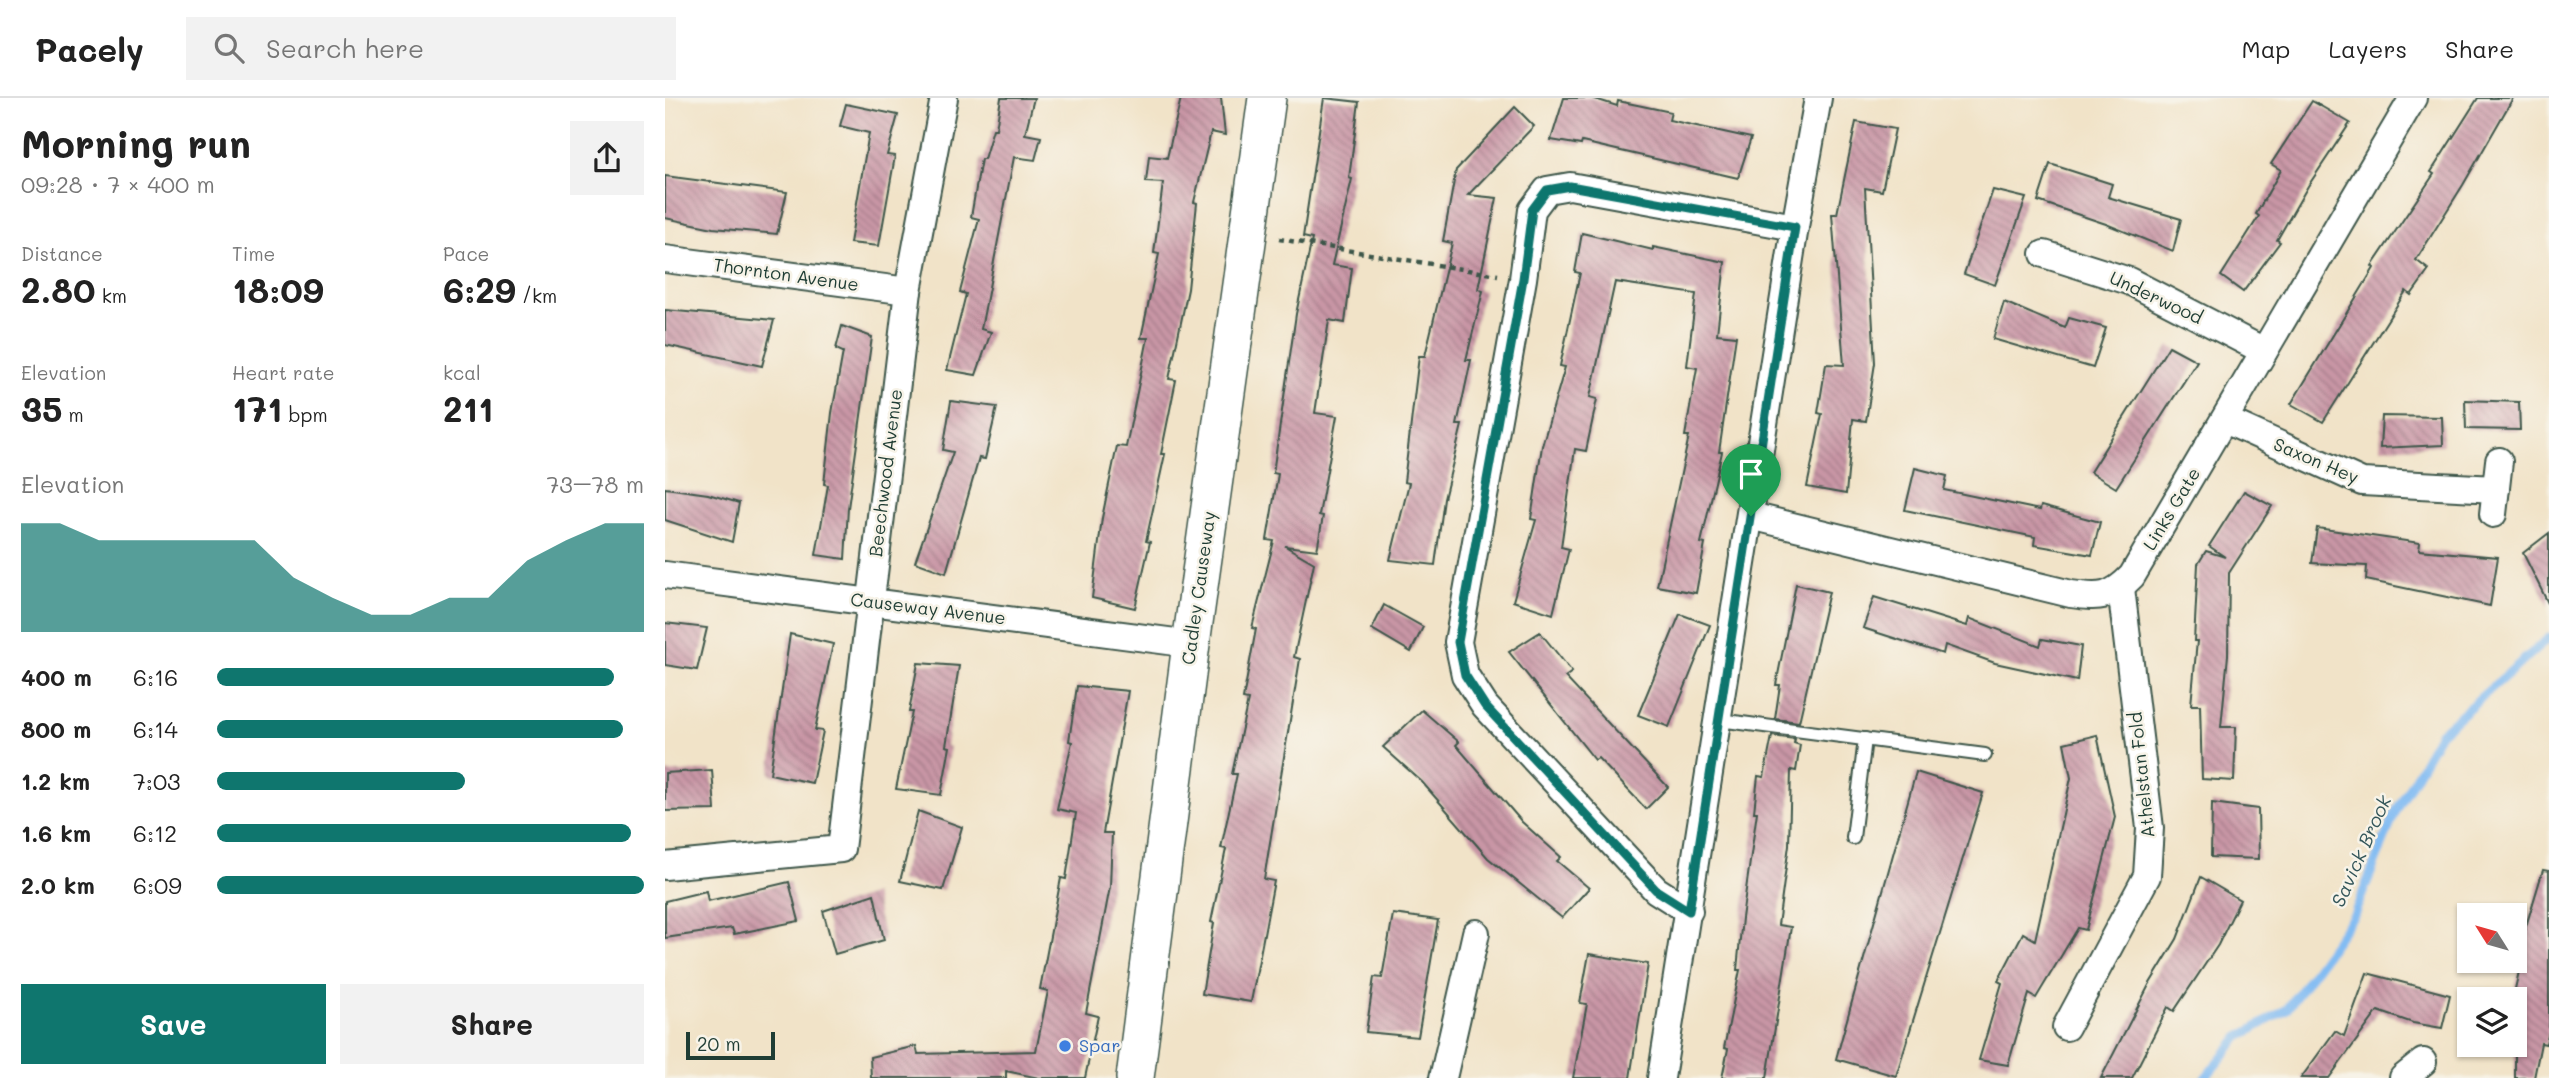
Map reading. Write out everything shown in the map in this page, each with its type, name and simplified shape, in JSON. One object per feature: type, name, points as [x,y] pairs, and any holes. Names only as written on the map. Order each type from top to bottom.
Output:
[{"type":"street","name":"Beechwood Avenue","points":[[665,866],[841,849],[908,291],[944,98]]},
{"type":"street","name":"Cadley Causeway","points":[[1135,1078],[1191,644],[1267,98]]},
{"type":"street","points":[[1661,1078],[1795,227],[1818,98]]},
{"type":"street","name":"Links Gate","points":[[2121,588],[2132,576],[2225,420],[2412,98]]},
{"type":"street","points":[[1689,911],[1656,890],[1485,706],[1465,675],[1458,642],[1523,279],[1532,210],[1547,190],[1570,186],[1795,227]]},
{"type":"street","name":"Underwood","points":[[2044,254],[2129,281],[2264,351]]},
{"type":"street","name":"Thornton Avenue","points":[[665,259],[908,291]]},
{"type":"street","name":"Saxon Hey","points":[[2225,420],[2362,482],[2495,501],[2499,461]]},
{"type":"street","points":[[1751,516],[2071,594],[2099,598],[2121,588]]},
{"type":"street","name":"Causeway Avenue","points":[[665,575],[1191,644]]},
{"type":"street","name":"Athelstan Fold","points":[[2066,1027],[2147,876],[2150,828],[2121,588]]},
{"type":"street","points":[[1443,1078],[1476,933]]},
{"type":"lane","points":[[1719,720],[1985,755]]},
{"type":"lane","points":[[1853,838],[1865,739]]},
{"type":"path","points":[[1249,234],[1523,279]]},
{"type":"building","points":[[1001,98],[1034,98],[1025,134],[1041,137],[1035,160],[1014,157],[981,329],[991,332],[976,375],[947,370],[966,294],[960,292],[979,219],[971,217],[981,159],[984,159],[993,129],[996,129]]},
{"type":"building","points":[[1181,98],[1221,98],[1225,135],[1211,132],[1194,202],[1197,203],[1188,289],[1169,379],[1176,380],[1161,454],[1165,454],[1146,541],[1150,542],[1135,608],[1092,598],[1102,518],[1117,446],[1126,447],[1148,338],[1141,338],[1159,254],[1154,253],[1163,183],[1146,182],[1149,156],[1167,158]]},
{"type":"building","points":[[1324,98],[1359,102],[1349,178],[1352,179],[1332,265],[1352,268],[1345,323],[1329,320],[1315,413],[1337,416],[1319,515],[1323,516],[1317,550],[1285,546],[1314,563],[1294,657],[1300,659],[1264,879],[1274,881],[1251,1002],[1202,994],[1214,923],[1211,922],[1226,849],[1221,848],[1237,774],[1232,774],[1248,700],[1243,699],[1256,629],[1252,628],[1274,541],[1267,540],[1278,474],[1273,473],[1296,314],[1312,239],[1303,237]]},
{"type":"building","points":[[1564,98],[1592,98],[1617,106],[1618,101],[1671,112],[1669,120],[1751,138],[1738,178],[1582,142],[1581,145],[1551,140]]},
{"type":"building","points":[[2478,98],[2513,98],[2416,260],[2429,270],[2411,295],[2406,291],[2323,422],[2291,404],[2374,268],[2372,266],[2434,174],[2431,172]]},
{"type":"building","points":[[2312,101],[2350,123],[2308,186],[2277,240],[2280,242],[2243,292],[2221,276],[2259,216],[2256,214],[2281,170],[2271,164]]},
{"type":"building","points":[[846,104],[898,115],[887,155],[895,156],[879,246],[850,243],[869,133],[840,126]]},
{"type":"building","points":[[1515,107],[1534,126],[1468,195],[1497,198],[1478,289],[1483,291],[1466,360],[1471,360],[1457,425],[1462,425],[1444,499],[1435,565],[1390,560],[1409,483],[1404,482],[1419,356],[1425,356],[1452,243],[1443,241],[1456,170]]},
{"type":"building","points":[[1856,122],[1895,129],[1882,191],[1865,188],[1875,363],[1866,421],[1853,419],[1846,494],[1807,487],[1822,414],[1818,413],[1826,364],[1844,365],[1832,214],[1837,214]]},
{"type":"building","points":[[2050,164],[2112,184],[2108,197],[2181,219],[2173,251],[2038,201]]},
{"type":"building","points":[[665,176],[787,192],[777,234],[713,228],[665,218]]},
{"type":"building","points":[[1993,190],[2026,198],[1995,285],[1964,274]]},
{"type":"building","points":[[1582,233],[1653,250],[1653,247],[1725,262],[1717,334],[1736,336],[1719,452],[1722,452],[1701,543],[1705,544],[1696,593],[1657,586],[1689,436],[1685,436],[1697,368],[1687,366],[1696,294],[1615,282],[1590,397],[1597,399],[1586,451],[1575,449],[1561,547],[1569,549],[1553,614],[1513,601],[1536,520],[1531,519],[1542,446],[1565,367],[1560,366],[1580,273],[1575,272]]},
{"type":"building","points":[[2004,302],[2065,328],[2069,318],[2106,328],[2093,368],[1993,339]]},
{"type":"building","points":[[665,310],[774,320],[762,366],[665,345]]},
{"type":"building","points":[[842,326],[872,337],[848,508],[845,559],[816,555],[828,485],[824,484],[832,413],[843,352],[836,349]]},
{"type":"building","points":[[2169,346],[2197,361],[2116,488],[2090,472]]},
{"type":"building","points":[[2465,400],[2519,402],[2520,430],[2466,429]]},
{"type":"building","points":[[951,401],[997,407],[985,459],[979,458],[946,573],[915,562],[953,452],[943,450]]},
{"type":"building","points":[[2382,416],[2442,417],[2443,445],[2380,448]]},
{"type":"building","points":[[1915,468],[1947,476],[1944,490],[2040,510],[2041,506],[2100,522],[2092,555],[2034,545],[2035,537],[1905,510]]},
{"type":"building","points":[[665,488],[708,494],[739,503],[732,542],[665,520]]},
{"type":"building","points":[[2244,491],[2272,506],[2229,573],[2228,655],[2221,727],[2236,727],[2234,781],[2202,779],[2200,705],[2191,705],[2197,641],[2194,641],[2198,564],[2206,551],[2225,557],[2209,546]]},
{"type":"building","points":[[2317,528],[2420,543],[2419,550],[2498,557],[2490,606],[2366,580],[2367,566],[2312,563]]},
{"type":"building","points":[[2549,533],[2549,605],[2523,553]]},
{"type":"building","points":[[1796,584],[1829,592],[1799,722],[1775,719],[1780,685],[1776,685]]},
{"type":"building","points":[[1874,597],[1967,626],[1969,618],[2040,646],[2042,639],[2081,646],[2077,681],[1995,663],[1945,645],[1943,654],[1863,628]]},
{"type":"building","points":[[1384,605],[1423,627],[1411,652],[1372,629]]},
{"type":"building","points":[[1680,614],[1710,625],[1669,727],[1638,715]]},
{"type":"building","points":[[665,623],[707,628],[697,670],[665,665]]},
{"type":"building","points":[[1540,632],[1572,672],[1565,677],[1668,787],[1646,809],[1598,758],[1595,760],[1509,652]]},
{"type":"building","points":[[790,634],[833,644],[815,730],[823,731],[812,783],[770,774]]},
{"type":"building","points":[[918,663],[959,666],[946,746],[950,747],[941,795],[896,789],[912,712],[909,712]]},
{"type":"building","points":[[1077,686],[1128,691],[1103,833],[1112,833],[1110,887],[1086,1013],[1098,1016],[1085,1078],[1039,1078],[1006,1071],[1006,1078],[871,1078],[870,1057],[916,1046],[918,1054],[1036,1051],[1048,991],[1040,989],[1061,878],[1066,879],[1076,813],[1057,809],[1072,742],[1069,741]]},
{"type":"building","points":[[1422,710],[1459,742],[1456,745],[1522,822],[1561,857],[1557,861],[1589,888],[1562,918],[1488,858],[1422,782],[1383,747]]},
{"type":"building","points":[[2097,735],[2115,817],[2086,930],[2078,928],[2036,998],[2029,994],[2008,1065],[1979,1060],[2002,983],[1998,981],[2023,933],[2035,940],[2071,778],[2064,743]]},
{"type":"building","points":[[1772,736],[1795,739],[1794,743],[1800,745],[1796,771],[1791,770],[1789,845],[1778,925],[1791,927],[1767,1078],[1722,1078],[1728,1049],[1724,1048],[1740,970],[1737,970],[1757,812],[1754,812],[1758,776],[1764,777]]},
{"type":"building","points":[[712,770],[715,810],[665,811],[665,773]]},
{"type":"building","points":[[1916,772],[1983,793],[1896,1076],[1836,1059]]},
{"type":"building","points":[[2212,803],[2258,809],[2259,859],[2211,857]]},
{"type":"building","points":[[918,811],[962,827],[943,890],[900,881]]},
{"type":"building","points":[[2543,870],[2549,871],[2549,1031],[2546,1044],[2541,1043],[2534,1078],[2515,1078],[2515,1057],[2527,1057],[2527,987],[2515,987],[2519,973],[2527,973],[2527,923]]},
{"type":"building","points":[[2201,877],[2240,900],[2218,945],[2174,1011],[2168,1007],[2132,1078],[2101,1078],[2149,985],[2177,939]]},
{"type":"building","points":[[789,882],[799,921],[734,934],[732,928],[665,938],[665,901],[706,891],[708,901]]},
{"type":"building","points":[[874,894],[884,940],[835,954],[823,911]]},
{"type":"building","points":[[1393,914],[1438,920],[1418,1037],[1366,1032],[1374,977],[1382,978]]},
{"type":"building","points":[[1589,954],[1648,964],[1630,1078],[1573,1078],[1587,1004],[1580,1003]]},
{"type":"building","points":[[2367,973],[2450,995],[2442,1028],[2413,1023],[2378,1011],[2329,1078],[2301,1078],[2335,1031],[2344,1036]]},
{"type":"waterway","name":"Savick Brook","points":[[2205,1078],[2238,1038],[2287,1009],[2354,915],[2395,813],[2440,733],[2549,638]]},
{"type":"place","name":"Spar","points":[[1065,1046]]},
{"type":"route","points":[[1570,186],[1795,227],[1751,516],[1689,911],[1656,890],[1485,706],[1465,675],[1458,642],[1523,279],[1532,210],[1547,190],[1570,186]]}]
